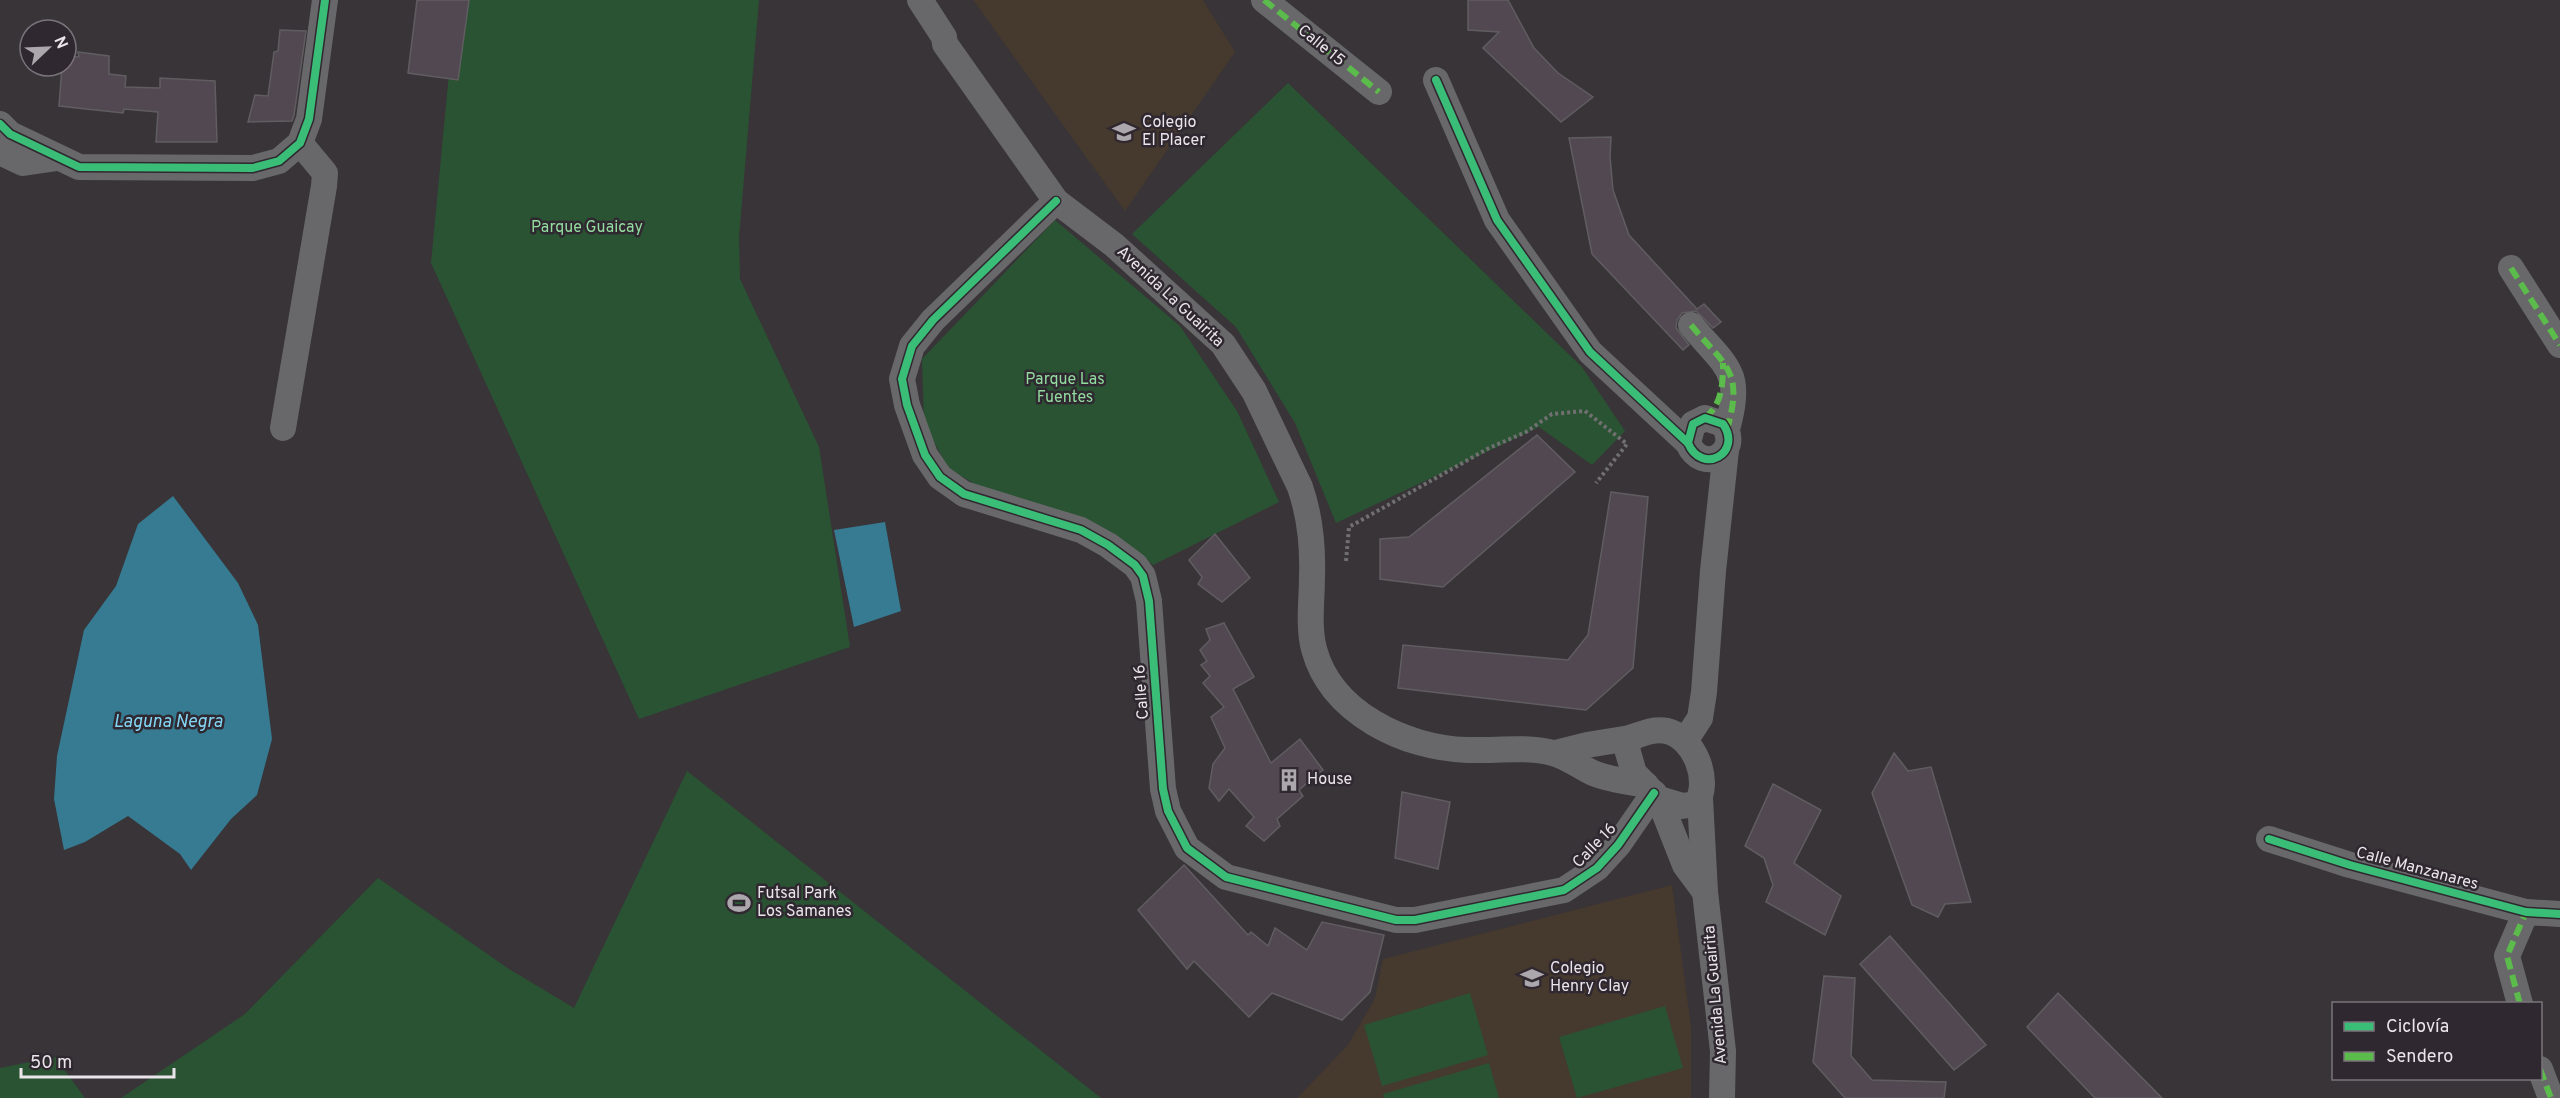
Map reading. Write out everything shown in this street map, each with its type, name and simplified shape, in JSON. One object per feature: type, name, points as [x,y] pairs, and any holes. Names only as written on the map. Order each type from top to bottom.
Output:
[{"type":"street","points":[[0,124],[10,134],[79,167],[253,168],[279,161],[300,143],[309,119],[325,0]]},
{"type":"street","name":"Avenida La Guairita","points":[[920,0],[944,37],[945,44],[1056,201],[1114,245],[1187,309],[1223,344],[1243,372],[1300,487],[1306,506],[1312,557],[1311,633],[1314,650],[1327,676],[1344,699],[1371,722],[1389,732],[1431,744],[1465,750],[1514,748],[1555,753],[1596,774],[1690,806],[1700,798]]},
{"type":"street","name":"Calle 15","points":[[1264,0],[1379,92]]},
{"type":"street","points":[[1436,80],[1497,220],[1590,352],[1701,458],[1715,459],[1719,432],[1735,387],[1731,373],[1691,325]]},
{"type":"street","points":[[283,428],[325,173],[300,143]]},
{"type":"street","points":[[0,152],[23,163],[57,158]]},
{"type":"street","name":"Calle 16","points":[[1056,201],[933,320],[912,346],[902,379],[907,405],[925,455],[940,477],[964,494],[1081,530],[1108,544],[1136,565],[1143,576],[1149,601],[1163,789],[1168,811],[1187,848],[1206,865],[1226,877],[1396,920],[1414,920],[1564,890],[1597,867],[1618,845],[1653,792]]},
{"type":"street","points":[[2511,268],[2560,345]]},
{"type":"street","points":[[1719,432],[1693,424],[1691,449],[1719,514]]},
{"type":"street","points":[[1685,741],[1700,718],[1704,692],[1719,514],[1719,432]]},
{"type":"street","name":"Avenida La Guairita","points":[[1555,753],[1587,744],[1630,738],[1663,730],[1685,741],[1691,749],[1700,770],[1705,892],[1723,1051],[1722,1098]]},
{"type":"street","points":[[1630,738],[1627,749],[1634,772],[1653,792],[1685,865],[1705,892]]},
{"type":"street","name":"Calle Manzanares","points":[[2269,839],[2350,865],[2526,912],[2560,914]]},
{"type":"street","points":[[2519,1002],[2507,956],[2526,912]]},
{"type":"street","points":[[2542,1072],[2551,1098]]},
{"type":"path","points":[[1346,561],[1349,527],[1489,448],[1526,432],[1552,414],[1585,411],[1627,444],[1596,483]]},
{"type":"shaded area","name":"Colegio El Placer","points":[[973,0],[1203,0],[1235,52],[1125,211]]},
{"type":"shaded area","name":"Colegio Henry Clay","points":[[1672,885],[1691,1027],[1691,1098],[1297,1098],[1348,1045],[1375,998],[1383,959]]},
{"type":"green space","name":"Parque Guaicay","points":[[456,0],[759,0],[739,237],[740,279],[819,447],[850,647],[639,719],[431,263]]},
{"type":"green space","points":[[1288,83],[1582,367],[1625,431],[1592,465],[1539,427],[1336,523],[1295,423],[1236,327],[1132,234]]},
{"type":"green space","name":"Parque Las Fuentes","points":[[1055,220],[1180,326],[1237,411],[1279,502],[1153,565],[1100,528],[993,495],[948,468],[924,423],[922,359]]},
{"type":"green space","name":"Futsal Park Los Samanes","points":[[687,771],[1101,1098],[121,1098],[245,1014],[378,878],[509,969],[574,1008]]},
{"type":"green space","points":[[1470,993],[1488,1055],[1382,1086],[1364,1025]]},
{"type":"green space","points":[[1665,1006],[1683,1068],[1577,1098],[1559,1037]]},
{"type":"green space","points":[[55,1057],[85,1098],[0,1098],[0,1068]]},
{"type":"green space","points":[[1489,1063],[1499,1098],[1384,1098],[1383,1094]]},
{"type":"water","name":"Laguna Negra","points":[[173,496],[238,583],[258,625],[272,739],[257,795],[231,819],[191,870],[180,854],[128,816],[85,842],[64,850],[54,799],[57,756],[84,630],[116,586],[138,524]]},
{"type":"water","points":[[885,522],[901,611],[854,627],[834,530]]},
{"type":"building","points":[[417,0],[469,0],[458,80],[408,73]]},
{"type":"building","points":[[1468,0],[1508,0],[1534,48],[1558,73],[1593,97],[1561,122],[1483,48],[1499,32],[1468,30]]},
{"type":"building","points":[[280,30],[306,31],[292,121],[248,122],[255,95],[268,96],[274,52],[278,51]]},
{"type":"building","points":[[78,52],[109,56],[109,74],[126,76],[125,87],[160,88],[160,78],[215,81],[217,142],[156,142],[158,112],[124,109],[123,113],[59,106],[61,78],[78,78]]},
{"type":"building","points":[[1611,137],[1613,190],[1629,235],[1697,309],[1704,304],[1721,322],[1713,328],[1696,311],[1682,313],[1677,320],[1676,328],[1689,345],[1683,350],[1592,254],[1569,138]]},
{"type":"building","points":[[1537,435],[1575,472],[1443,587],[1380,579],[1380,539],[1409,537]]},
{"type":"building","points":[[1611,492],[1648,497],[1633,668],[1586,710],[1398,688],[1403,645],[1568,660],[1588,635]]},
{"type":"building","points":[[1215,534],[1250,578],[1222,602],[1198,584],[1202,577],[1189,560]]},
{"type":"building","points":[[1224,623],[1254,677],[1233,689],[1271,763],[1300,739],[1323,770],[1299,790],[1303,796],[1277,819],[1280,826],[1264,841],[1246,826],[1254,817],[1229,789],[1219,801],[1209,788],[1213,764],[1225,748],[1211,717],[1224,707],[1203,683],[1210,676],[1201,665],[1207,661],[1200,650],[1210,640],[1206,629]]},
{"type":"building","points":[[1894,753],[1908,771],[1931,767],[1971,902],[1945,904],[1938,917],[1912,905],[1872,793]]},
{"type":"building","points":[[1773,784],[1821,810],[1794,863],[1841,896],[1825,935],[1766,902],[1773,885],[1764,858],[1745,846]]},
{"type":"building","points":[[1402,792],[1450,802],[1438,869],[1395,858]]},
{"type":"building","points":[[1184,865],[1248,935],[1251,932],[1268,946],[1275,928],[1307,950],[1322,922],[1384,935],[1370,992],[1342,1020],[1272,993],[1249,1017],[1194,961],[1187,969],[1138,910]]},
{"type":"building","points":[[1890,936],[1986,1045],[1954,1070],[1860,964]]},
{"type":"building","points":[[1824,976],[1855,978],[1851,1056],[1872,1080],[1946,1082],[1944,1098],[1845,1098],[1813,1062]]},
{"type":"building","points":[[2058,993],[2162,1098],[2095,1098],[2027,1027]]},
{"type":"marked path","points":[[1264,0],[1379,92]]},
{"type":"marked path","points":[[2511,268],[2560,345]]},
{"type":"marked path","points":[[1691,325],[1722,361],[1732,382],[1732,410],[1727,429]]},
{"type":"marked path","points":[[1705,418],[1715,407],[1720,394],[1723,363]]},
{"type":"marked path","points":[[2519,1002],[2507,956],[2526,912],[2522,911]]},
{"type":"marked path","points":[[2542,1074],[2551,1098]]},
{"type":"cycle path","points":[[0,124],[10,134],[79,167],[253,168],[279,161],[300,143],[309,119],[325,0]]},
{"type":"cycle path","points":[[1436,80],[1497,220],[1590,352],[1688,443],[1694,453],[1702,458],[1718,457],[1728,444],[1728,434],[1723,424],[1705,418],[1693,424],[1688,443]]},
{"type":"cycle path","points":[[1056,201],[933,320],[912,346],[902,379],[907,405],[925,455],[940,477],[964,494],[1081,530],[1108,545],[1135,565],[1143,576],[1149,601],[1163,789],[1168,811],[1187,848],[1226,877],[1396,920],[1415,920],[1564,890],[1597,868],[1618,845],[1654,793]]},
{"type":"cycle path","points":[[2269,839],[2350,865],[2526,912],[2560,914]]},
{"type":"place","name":"Colegio El Placer","points":[[1124,132]]},
{"type":"place","name":"House","points":[[1289,780]]},
{"type":"place","name":"Futsal Park Los Samanes","points":[[739,903]]},
{"type":"place","name":"Colegio Henry Clay","points":[[1532,978]]}]
